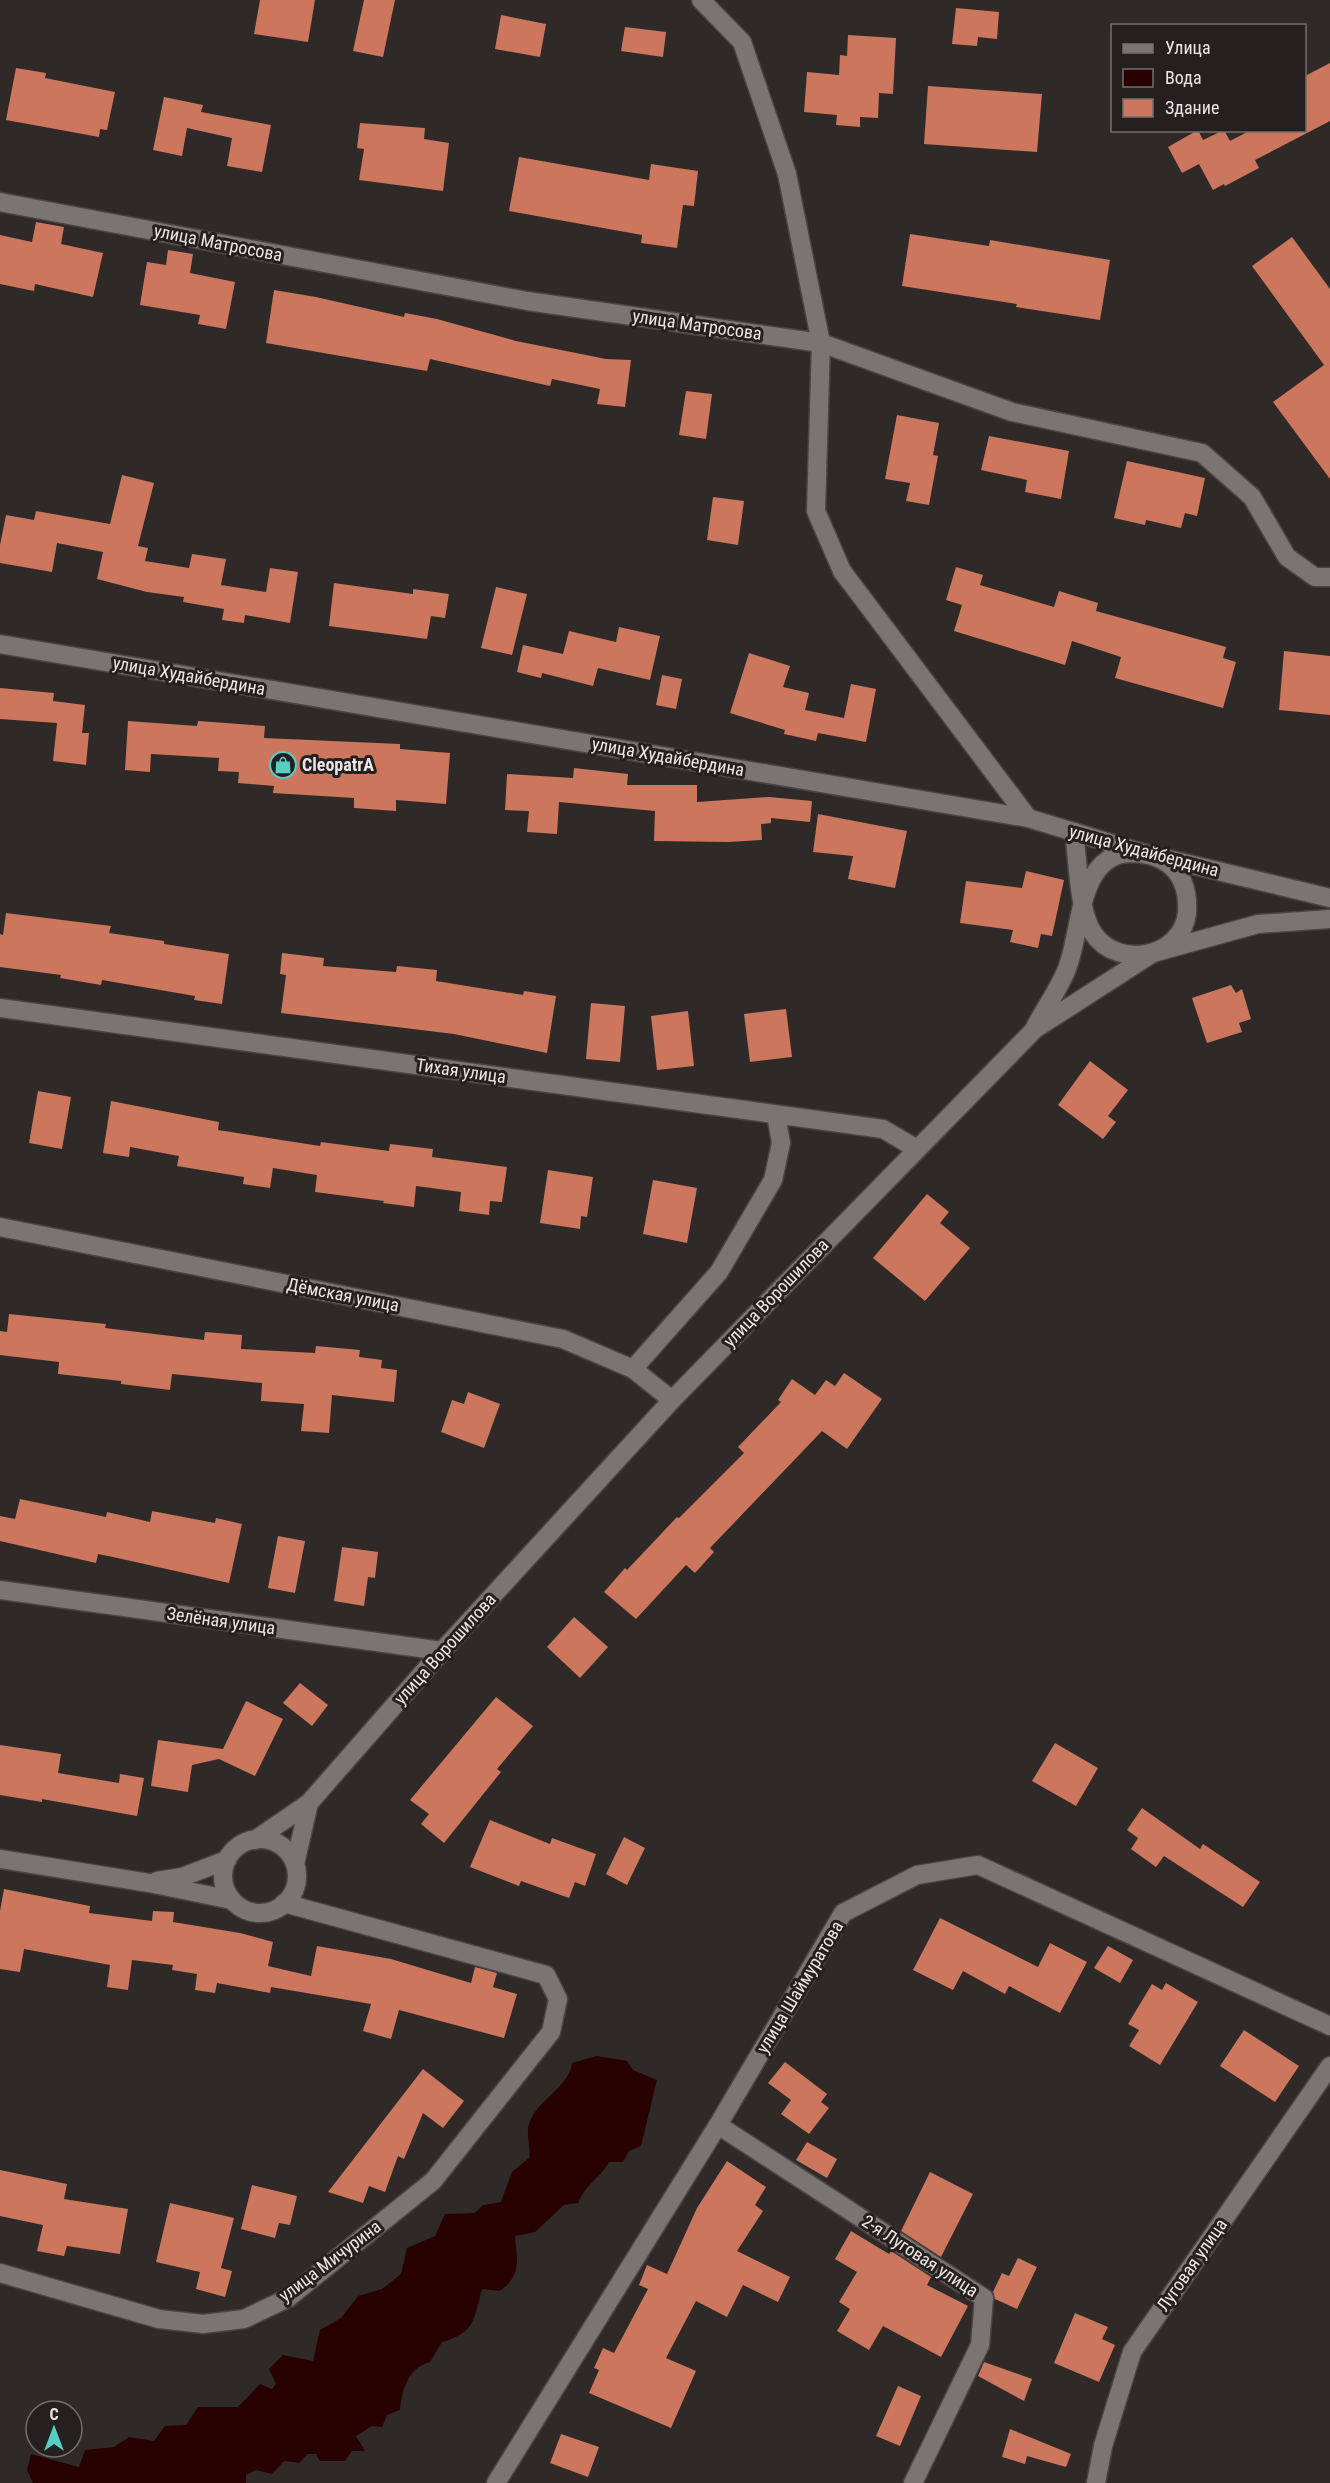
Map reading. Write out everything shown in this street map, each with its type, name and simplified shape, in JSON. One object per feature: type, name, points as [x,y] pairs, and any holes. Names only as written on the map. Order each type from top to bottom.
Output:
[{"type":"street","points":[[702,0],[742,42],[787,174],[821,343],[816,511],[842,571],[1028,818]]},
{"type":"street","name":"улица Матросова","points":[[0,202],[527,301],[821,343],[1011,412],[1202,453],[1252,497],[1287,557],[1315,577],[1330,578]]},
{"type":"street","name":"улица Худайбердина","points":[[0,644],[1028,818],[1143,853],[1330,898]]},
{"type":"street","points":[[1035,1029],[1067,970],[1084,904],[1087,887],[1096,871],[1109,860],[1125,853],[1143,853],[1160,858],[1173,869],[1183,883],[1187,900],[1186,916],[1179,932],[1168,945],[1153,953],[1137,956],[1120,954],[1106,947],[1090,928],[1084,904],[1074,832]]},
{"type":"street","name":"улица Ворошилова","points":[[255,1840],[309,1803],[442,1651],[672,1400],[1035,1029],[1153,953],[1258,924],[1330,919]]},
{"type":"street","name":"Тихая улица","points":[[0,1008],[883,1129],[917,1149]]},
{"type":"street","points":[[633,1369],[719,1272],[773,1179],[781,1143],[776,1114]]},
{"type":"street","name":"Дёмская улица","points":[[0,1227],[563,1339],[633,1369],[672,1400]]},
{"type":"street","name":"Зелёная улица","points":[[0,1590],[442,1651]]},
{"type":"street","name":"улица Ворошилова","points":[[295,1864],[309,1803]]},
{"type":"street","points":[[0,1858],[149,1883],[232,1900],[244,1909],[258,1912],[272,1911],[284,1903],[296,1886],[295,1864],[287,1852],[276,1843],[255,1840],[241,1844],[227,1860],[182,1877],[149,1883]]},
{"type":"street","points":[[227,1860],[224,1881],[232,1900]]},
{"type":"street","name":"улица Шаймуратова","points":[[496,2483],[718,2125],[843,1913],[917,1875],[978,1865],[1330,2026]]},
{"type":"street","name":"улица Мичурина","points":[[0,2273],[159,2319],[203,2324],[244,2319],[288,2298],[433,2181],[551,2032],[558,1999],[546,1975],[284,1903]]},
{"type":"street","name":"Луговая улица","points":[[1096,2483],[1102,2446],[1132,2352],[1330,2066]]},
{"type":"street","name":"2-я Луговая улица","points":[[718,2125],[984,2298],[980,2345],[913,2483]]},
{"type":"water","points":[[597,2056],[627,2061],[633,2070],[657,2080],[641,2146],[629,2151],[623,2162],[609,2162],[578,2203],[564,2205],[535,2232],[515,2236],[516,2267],[512,2279],[500,2291],[482,2289],[475,2317],[467,2329],[442,2342],[430,2362],[411,2374],[402,2394],[400,2410],[387,2415],[382,2427],[372,2426],[356,2436],[365,2451],[352,2451],[345,2461],[320,2461],[316,2454],[308,2454],[299,2463],[284,2461],[272,2474],[256,2470],[246,2475],[246,2483],[33,2483],[27,2470],[30,2459],[49,2459],[79,2467],[82,2459],[84,2459],[85,2450],[114,2447],[129,2437],[154,2441],[165,2426],[186,2425],[198,2407],[238,2407],[260,2384],[272,2389],[276,2384],[269,2369],[283,2355],[313,2361],[320,2330],[341,2318],[358,2296],[382,2289],[401,2274],[407,2248],[435,2236],[445,2214],[475,2213],[483,2205],[501,2202],[512,2172],[530,2157],[528,2132],[533,2115],[565,2080],[572,2063]]},
{"type":"building","points":[[260,0],[315,0],[308,42],[254,34]]},
{"type":"building","points":[[364,0],[395,0],[383,57],[353,51]]},
{"type":"building","points":[[956,8],[999,12],[997,39],[978,37],[977,46],[952,44]]},
{"type":"building","points":[[501,15],[546,24],[540,57],[495,49]]},
{"type":"building","points":[[625,27],[666,32],[663,57],[621,51]]},
{"type":"building","points":[[848,35],[896,38],[893,94],[879,93],[878,118],[860,117],[860,127],[836,125],[837,115],[804,112],[807,72],[839,75],[840,55],[847,56]]},
{"type":"building","points":[[1330,63],[1330,121],[1255,160],[1259,168],[1225,186],[1224,184],[1213,190],[1199,164],[1182,173],[1168,147],[1194,132],[1199,132],[1203,140],[1220,132],[1225,132],[1230,141],[1247,132],[1306,132],[1306,75]]},
{"type":"building","points":[[16,68],[46,73],[45,78],[115,92],[107,130],[100,129],[99,137],[6,120]]},
{"type":"building","points":[[928,86],[1042,94],[1037,152],[924,144]]},
{"type":"building","points":[[164,97],[203,105],[201,112],[271,125],[262,172],[227,166],[232,138],[187,128],[182,156],[153,150]]},
{"type":"building","points":[[360,123],[425,128],[424,139],[449,143],[443,191],[359,180],[364,149],[357,148]]},
{"type":"building","points":[[519,157],[649,180],[651,164],[698,171],[694,206],[683,205],[677,248],[641,243],[642,235],[509,211]]},
{"type":"building","points":[[36,222],[64,227],[61,244],[103,253],[93,297],[35,284],[34,291],[0,284],[0,235],[32,242]]},
{"type":"building","points":[[910,234],[989,246],[990,240],[1110,260],[1100,320],[902,286]]},
{"type":"building","points":[[1292,237],[1330,289],[1330,479],[1273,402],[1324,365],[1252,266]]},
{"type":"building","points":[[168,250],[193,254],[190,273],[235,282],[226,329],[198,324],[200,315],[140,305],[147,262],[166,265]]},
{"type":"building","points":[[274,290],[404,317],[405,313],[437,319],[516,341],[606,359],[631,360],[625,407],[597,404],[600,389],[552,379],[550,386],[430,359],[427,371],[266,343]]},
{"type":"building","points":[[686,391],[712,394],[706,439],[679,435]]},
{"type":"building","points":[[897,415],[939,423],[933,455],[938,456],[929,505],[906,501],[910,483],[885,479]]},
{"type":"building","points":[[989,436],[1069,451],[1061,499],[1025,492],[1027,480],[981,470]]},
{"type":"building","points":[[1127,461],[1205,478],[1197,516],[1185,513],[1181,528],[1146,520],[1145,525],[1114,518]]},
{"type":"building","points":[[122,475],[154,483],[138,546],[148,548],[145,561],[189,568],[192,554],[226,559],[221,585],[266,592],[270,568],[298,572],[290,623],[245,615],[244,623],[222,620],[224,609],[183,602],[184,597],[147,592],[97,579],[103,552],[57,543],[52,572],[0,563],[0,545],[6,515],[34,520],[36,511],[110,524]]},
{"type":"building","points":[[713,497],[744,501],[738,545],[707,540]]},
{"type":"building","points":[[956,567],[983,575],[980,585],[1054,607],[1059,591],[1098,603],[1096,611],[1226,647],[1223,658],[1236,662],[1223,708],[1115,678],[1121,657],[1072,641],[1065,665],[954,631],[962,605],[946,600]]},
{"type":"building","points":[[334,583],[413,594],[413,589],[449,594],[445,618],[431,616],[427,639],[329,626]]},
{"type":"building","points":[[496,587],[527,594],[512,655],[481,648]]},
{"type":"building","points":[[619,627],[660,636],[650,680],[598,668],[593,686],[542,673],[541,678],[517,672],[523,645],[563,654],[569,631],[616,642]]},
{"type":"building","points":[[1284,651],[1330,656],[1330,715],[1279,710]]},
{"type":"building","points":[[749,653],[790,666],[783,687],[809,693],[805,710],[844,718],[851,684],[876,689],[866,742],[818,733],[816,741],[784,734],[785,730],[730,713]]},
{"type":"building","points":[[662,675],[682,679],[676,709],[656,705]]},
{"type":"building","points":[[0,688],[54,693],[53,701],[85,705],[82,733],[89,733],[86,765],[53,761],[57,723],[0,719]]},
{"type":"building","points":[[128,721],[197,726],[198,721],[265,726],[264,738],[400,744],[400,749],[450,753],[446,804],[396,800],[396,811],[354,808],[354,798],[273,793],[274,786],[238,783],[239,772],[218,771],[219,758],[151,754],[150,772],[125,770]]},
{"type":"building","points":[[574,768],[628,774],[627,785],[697,785],[697,802],[769,797],[812,801],[810,822],[771,818],[771,823],[761,824],[762,840],[654,841],[655,811],[559,802],[557,834],[527,832],[529,811],[505,810],[507,774],[573,778]]},
{"type":"building","points":[[818,814],[907,831],[895,888],[848,879],[853,856],[813,852]]},
{"type":"building","points":[[1026,871],[1064,880],[1052,936],[1041,934],[1038,948],[1010,942],[1013,930],[960,923],[966,881],[1022,888]]},
{"type":"building","points":[[6,913],[111,926],[109,933],[229,954],[222,1004],[194,1000],[195,996],[102,980],[101,985],[60,978],[61,975],[0,967],[0,934],[3,935]]},
{"type":"building","points":[[282,953],[324,958],[323,966],[396,972],[397,966],[437,970],[436,981],[523,995],[524,991],[556,996],[547,1053],[454,1034],[281,1013],[286,975],[280,974]]},
{"type":"building","points":[[1231,985],[1236,993],[1242,989],[1251,1019],[1239,1023],[1242,1032],[1207,1043],[1192,998]]},
{"type":"building","points":[[591,1003],[625,1006],[620,1062],[586,1059]]},
{"type":"building","points":[[786,1009],[792,1057],[750,1062],[744,1014]]},
{"type":"building","points":[[688,1011],[694,1066],[657,1070],[651,1016]]},
{"type":"building","points":[[1090,1061],[1128,1090],[1108,1116],[1116,1122],[1103,1139],[1058,1105]]},
{"type":"building","points":[[38,1091],[71,1097],[62,1149],[29,1143]]},
{"type":"building","points":[[111,1101],[219,1122],[218,1130],[320,1146],[321,1142],[389,1151],[390,1144],[433,1149],[432,1157],[507,1167],[502,1202],[490,1201],[489,1215],[459,1211],[461,1192],[416,1186],[414,1207],[315,1192],[317,1175],[273,1168],[270,1188],[243,1184],[244,1177],[177,1166],[179,1156],[130,1147],[129,1157],[103,1153]]},
{"type":"building","points":[[548,1170],[593,1177],[587,1217],[581,1216],[580,1229],[540,1223]]},
{"type":"building","points":[[653,1180],[697,1188],[687,1243],[643,1234]]},
{"type":"building","points":[[927,1194],[949,1212],[940,1223],[970,1248],[925,1301],[873,1258]]},
{"type":"building","points":[[9,1314],[106,1324],[105,1328],[204,1340],[205,1332],[242,1335],[241,1349],[315,1353],[316,1346],[360,1350],[359,1357],[382,1360],[381,1368],[397,1370],[394,1402],[332,1395],[329,1433],[301,1431],[304,1404],[261,1401],[262,1383],[172,1374],[170,1390],[121,1384],[121,1381],[58,1374],[59,1362],[0,1355],[0,1331],[7,1332]]},
{"type":"building","points":[[844,1373],[882,1399],[847,1449],[822,1431],[710,1548],[714,1552],[695,1573],[686,1565],[636,1619],[604,1592],[625,1568],[627,1570],[677,1517],[679,1518],[744,1453],[738,1447],[781,1402],[778,1400],[792,1379],[815,1395],[826,1380],[835,1386]]},
{"type":"building","points":[[468,1392],[500,1404],[484,1448],[441,1432],[452,1400],[464,1404]]},
{"type":"building","points":[[20,1499],[106,1517],[107,1512],[150,1522],[152,1511],[215,1523],[216,1518],[242,1524],[229,1583],[98,1554],[96,1563],[0,1541],[0,1516],[15,1519]]},
{"type":"building","points":[[278,1536],[305,1541],[295,1593],[268,1588]]},
{"type":"building","points":[[342,1547],[378,1552],[375,1578],[368,1577],[364,1606],[334,1601]]},
{"type":"building","points":[[574,1617],[608,1647],[580,1678],[547,1647]]},
{"type":"building","points":[[300,1683],[328,1705],[312,1726],[283,1703]]},
{"type":"building","points":[[496,1697],[533,1726],[497,1769],[501,1772],[444,1843],[421,1824],[429,1814],[410,1800]]},
{"type":"building","points":[[246,1701],[283,1719],[255,1776],[219,1759],[192,1765],[188,1792],[151,1786],[158,1740],[223,1749]]},
{"type":"building","points":[[1055,1743],[1098,1768],[1076,1806],[1032,1781]]},
{"type":"building","points":[[0,1745],[61,1754],[58,1773],[119,1783],[120,1774],[144,1778],[137,1816],[42,1799],[42,1802],[0,1795]]},
{"type":"building","points":[[1142,1808],[1200,1849],[1203,1844],[1260,1882],[1243,1907],[1164,1856],[1156,1867],[1131,1849],[1138,1838],[1127,1830]]},
{"type":"building","points":[[490,1820],[550,1844],[552,1838],[596,1854],[585,1886],[575,1882],[569,1898],[521,1881],[519,1886],[470,1867]]},
{"type":"building","points":[[624,1837],[645,1848],[627,1885],[606,1874]]},
{"type":"building","points":[[4,1889],[90,1906],[89,1913],[152,1921],[153,1911],[174,1912],[173,1922],[240,1933],[273,1942],[268,1966],[311,1976],[317,1946],[391,1959],[471,1983],[475,1967],[497,1973],[493,1987],[517,1994],[504,2038],[399,2010],[391,2039],[363,2031],[371,2004],[271,1987],[270,1993],[217,1983],[215,1993],[195,1990],[197,1974],[172,1970],[173,1965],[132,1960],[128,1990],[107,1987],[110,1965],[24,1949],[20,1972],[0,1969],[0,1911]]},
{"type":"building","points":[[940,1918],[1038,1967],[1050,1943],[1087,1962],[1060,2013],[1009,1986],[1005,1994],[963,1971],[953,1990],[913,1970]]},
{"type":"building","points":[[1108,1946],[1133,1960],[1120,1983],[1094,1968]]},
{"type":"building","points":[[1166,1983],[1198,2002],[1160,2065],[1129,2046],[1139,2030],[1128,2024],[1152,1984],[1162,1990]]},
{"type":"building","points":[[1244,2030],[1299,2066],[1275,2102],[1220,2066]]},
{"type":"building","points":[[785,2062],[827,2094],[821,2102],[829,2108],[809,2134],[781,2114],[791,2100],[768,2083]]},
{"type":"building","points":[[423,2069],[464,2101],[443,2128],[423,2113],[404,2159],[398,2156],[385,2192],[369,2186],[363,2203],[328,2192]]},
{"type":"building","points":[[807,2142],[837,2159],[827,2178],[796,2160]]},
{"type":"building","points":[[727,2161],[766,2187],[755,2205],[763,2211],[737,2251],[790,2277],[778,2302],[743,2285],[727,2317],[696,2301],[666,2358],[696,2371],[671,2428],[589,2393],[599,2370],[594,2368],[603,2348],[614,2353],[648,2289],[639,2285],[647,2265],[667,2274],[697,2208]]},
{"type":"building","points":[[0,2170],[67,2184],[64,2199],[128,2209],[120,2254],[67,2246],[64,2256],[37,2251],[43,2225],[0,2216]]},
{"type":"building","points":[[930,2172],[973,2194],[941,2257],[901,2231]]},
{"type":"building","points":[[252,2185],[297,2196],[290,2225],[279,2223],[275,2238],[241,2229]]},
{"type":"building","points":[[170,2203],[234,2218],[221,2268],[232,2271],[225,2297],[196,2289],[200,2272],[156,2262]]},
{"type":"building","points":[[851,2231],[889,2254],[891,2251],[931,2277],[927,2285],[968,2306],[941,2357],[883,2326],[869,2350],[837,2331],[850,2309],[839,2302],[857,2272],[835,2259]]},
{"type":"building","points":[[1018,2258],[1037,2267],[1017,2309],[995,2299],[993,2292],[1002,2273],[1009,2276]]},
{"type":"building","points":[[1075,2313],[1108,2327],[1102,2339],[1115,2345],[1099,2382],[1054,2363]]},
{"type":"building","points":[[984,2362],[1032,2379],[1024,2401],[978,2376]]},
{"type":"building","points":[[898,2386],[921,2396],[900,2446],[876,2436]]},
{"type":"building","points":[[1010,2429],[1071,2454],[1066,2467],[1027,2456],[1025,2464],[1002,2457]]},
{"type":"building","points":[[561,2434],[599,2447],[588,2477],[550,2463]]},
{"type":"place","name":"CleopatrA","points":[[283,765]]}]
